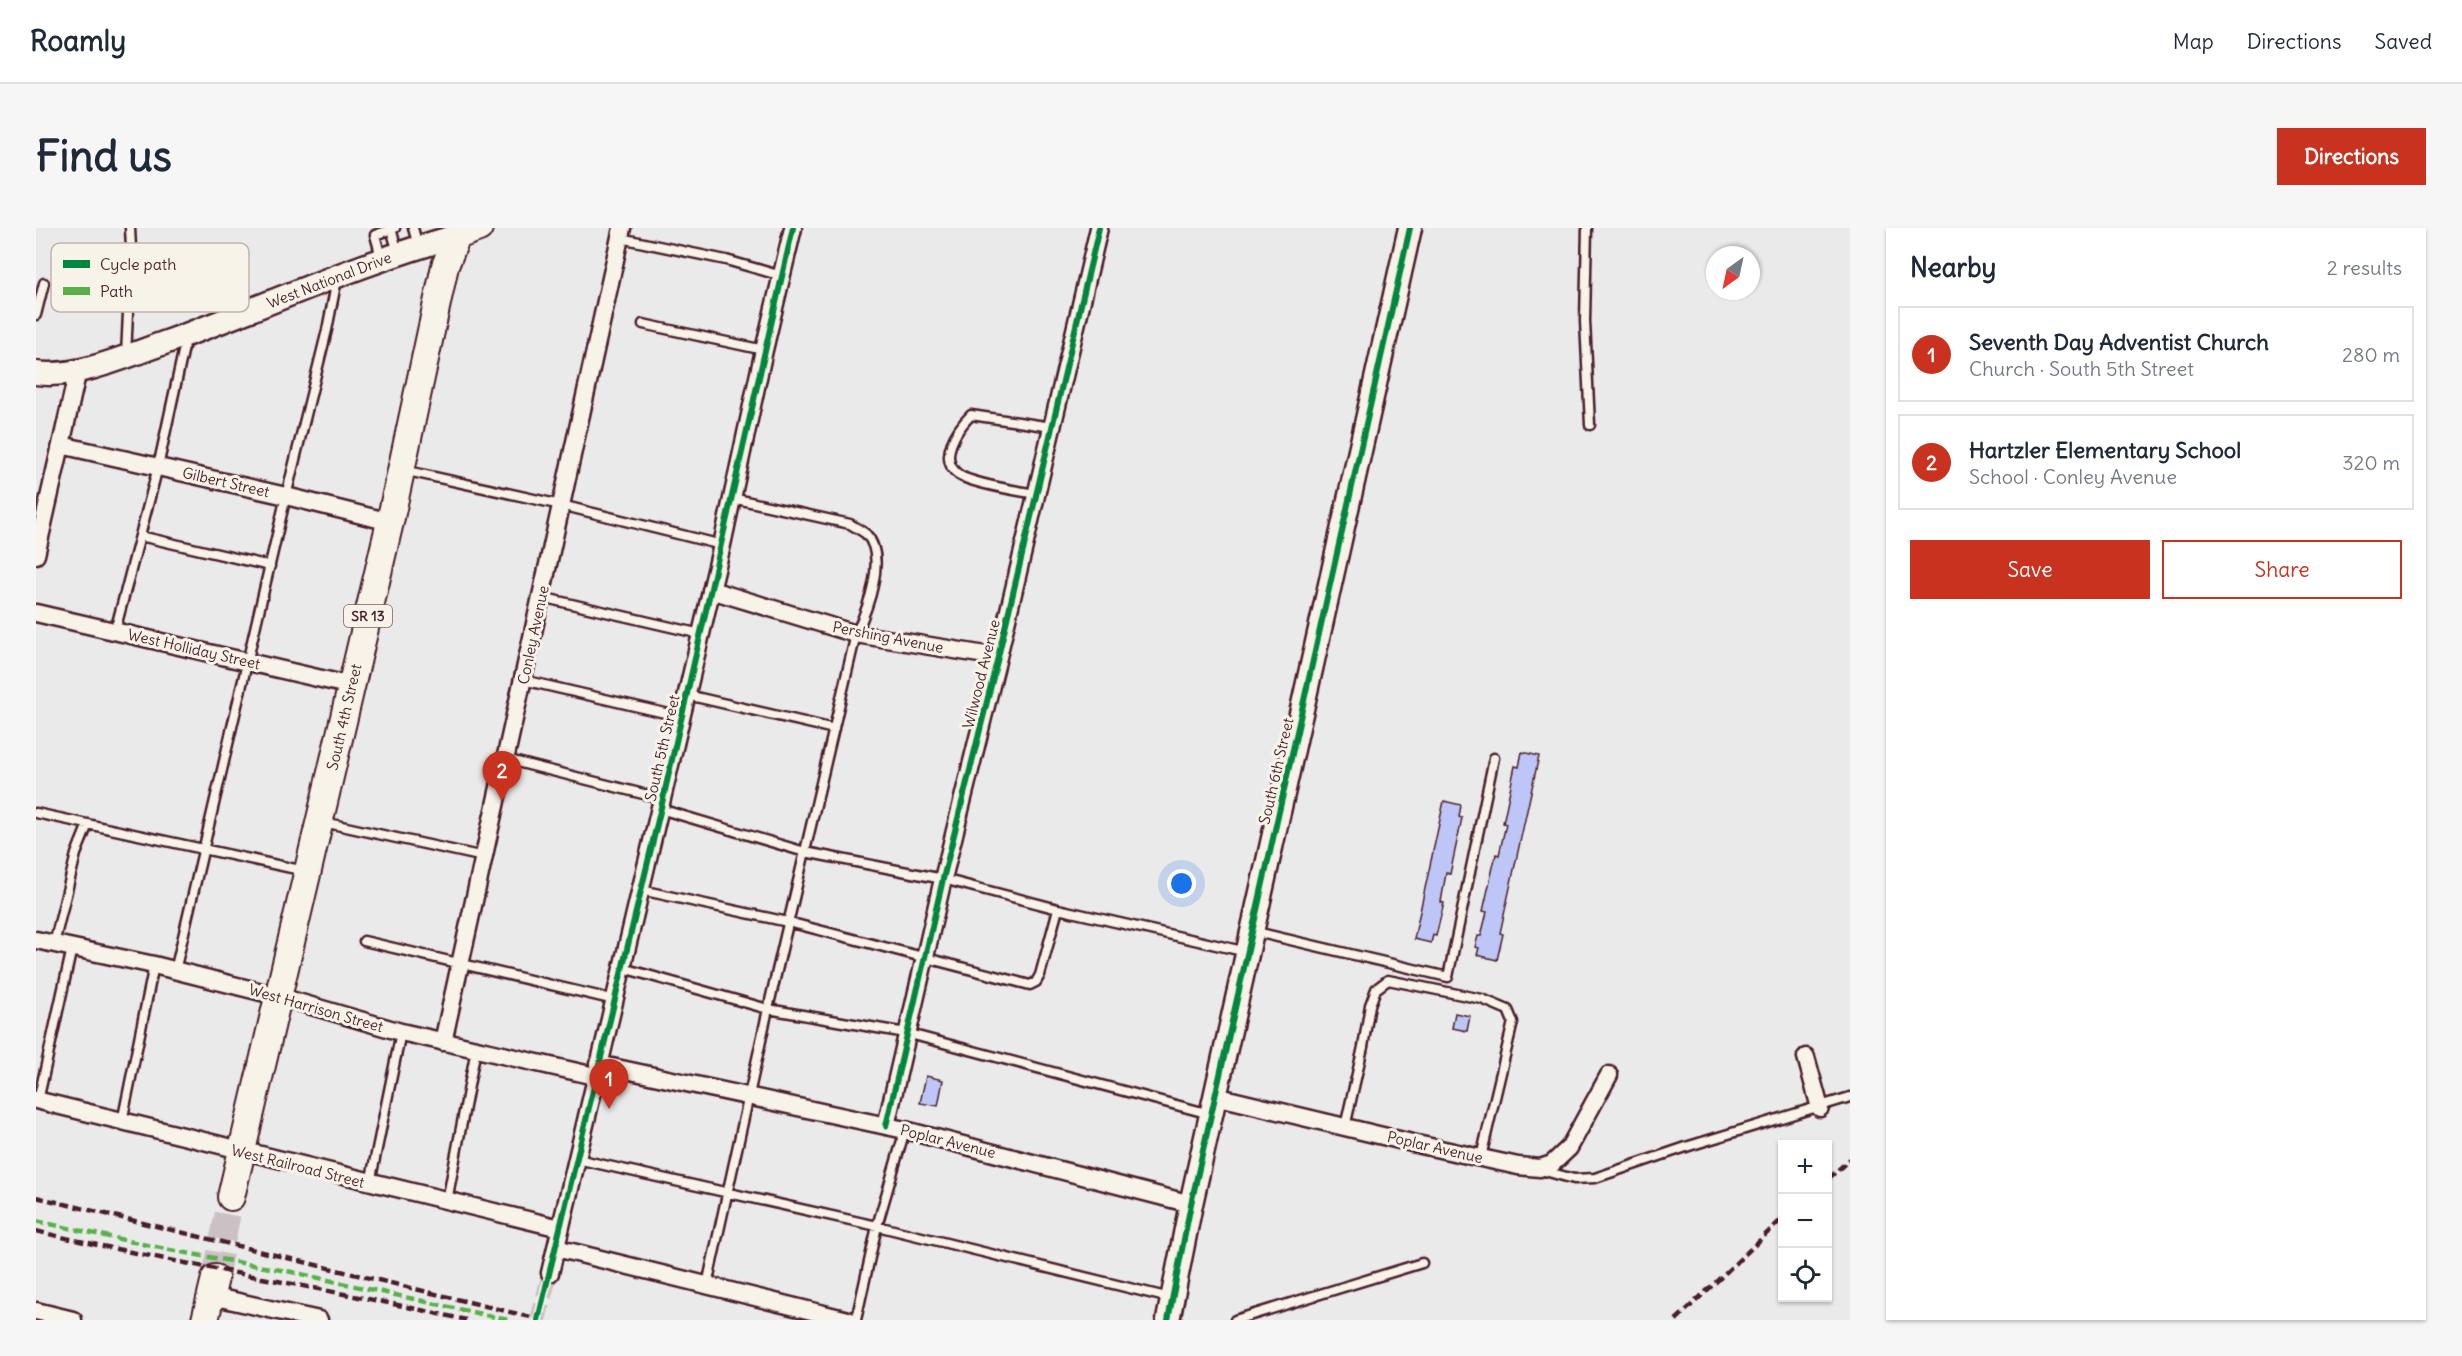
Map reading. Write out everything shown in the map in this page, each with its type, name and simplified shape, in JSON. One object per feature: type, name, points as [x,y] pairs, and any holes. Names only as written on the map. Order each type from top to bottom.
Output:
[{"type":"main road","name":"South 4th Street","points":[[231,1197],[390,522],[445,266],[468,232]]},
{"type":"street","name":"South 5th Street","points":[[550,1273],[722,545],[793,228]]},
{"type":"street","name":"Wilwood Avenue","points":[[886,1126],[906,1033],[998,657],[1099,228]]},
{"type":"street","name":"South 6th Street","points":[[1171,1309],[1191,1204],[1410,228]]},
{"type":"street","name":"West National Drive","points":[[249,310],[403,247],[468,232]]},
{"type":"street","name":"Conley Avenue","points":[[443,1042],[621,233]]},
{"type":"street","name":"West National Drive","points":[[36,373],[62,374],[126,356],[243,312]]},
{"type":"street","points":[[36,555],[78,370]]},
{"type":"street","name":"Gilbert Street","points":[[61,445],[390,522]]},
{"type":"street","name":"Pershing Avenue","points":[[711,590],[856,634],[998,657]]},
{"type":"street","name":"West Holliday Street","points":[[36,613],[352,686]]},
{"type":"street","name":"West Harrison Street","points":[[36,940],[175,970],[443,1042],[597,1070]]},
{"type":"street","points":[[1806,1057],[1820,1108]]},
{"type":"street","name":"Poplar Avenue","points":[[597,1070],[748,1096],[905,1130],[1191,1204]]},
{"type":"street","name":"Poplar Avenue","points":[[1213,1105],[1345,1127],[1529,1167],[1548,1166],[1562,1157],[1609,1075]]},
{"type":"street","name":"West Railroad Street","points":[[37,1101],[560,1228]]},
{"type":"street","points":[[556,1248],[848,1320]]},
{"type":"street","points":[[210,1298],[319,1320]]},
{"type":"street","points":[[36,1311],[73,1320]]},
{"type":"lane","points":[[130,228],[131,243]]},
{"type":"lane","points":[[1587,228],[1585,321],[1590,425]]},
{"type":"lane","points":[[393,229],[403,247],[375,235],[393,229]]},
{"type":"lane","points":[[621,233],[782,276]]},
{"type":"lane","points":[[175,970],[327,330],[338,275]]},
{"type":"lane","points":[[36,315],[45,284]]},
{"type":"lane","points":[[126,356],[128,312]]},
{"type":"lane","points":[[643,324],[764,350]]},
{"type":"lane","points":[[115,631],[158,467],[187,334]]},
{"type":"lane","points":[[1036,494],[1012,490],[958,474],[950,463],[951,446],[959,428],[971,415],[1052,427]]},
{"type":"lane","points":[[400,470],[561,505],[722,545]]},
{"type":"lane","points":[[707,1284],[788,921],[856,634],[866,613],[875,578],[871,541],[865,533],[850,524],[732,498]]},
{"type":"lane","points":[[140,536],[270,566]]},
{"type":"lane","points":[[541,597],[701,634]]},
{"type":"lane","points":[[523,680],[682,717]]},
{"type":"lane","points":[[687,695],[834,729]]},
{"type":"lane","points":[[506,759],[661,804],[805,852],[943,879],[1058,909],[1449,977],[1494,758]]},
{"type":"lane","points":[[36,813],[308,872]]},
{"type":"lane","points":[[320,821],[484,857]]},
{"type":"lane","points":[[54,944],[76,854],[88,824]]},
{"type":"lane","points":[[641,890],[788,921],[1030,986],[1040,975],[1058,909]]},
{"type":"lane","points":[[364,941],[615,1000]]},
{"type":"lane","points":[[37,1101],[72,948]]},
{"type":"lane","points":[[122,1122],[154,965]]},
{"type":"lane","points":[[623,968],[768,1009],[906,1033],[1213,1105]]},
{"type":"lane","points":[[1345,1127],[1370,1005],[1376,989],[1388,980],[1482,999],[1508,1010],[1513,1022],[1481,1157]]},
{"type":"lane","points":[[370,1183],[401,1032]]},
{"type":"lane","points":[[447,1202],[476,1049]]},
{"type":"lane","points":[[1529,1167],[1574,1179],[1595,1178],[1689,1146],[1850,1097]]},
{"type":"lane","points":[[856,1320],[877,1226],[905,1130]]},
{"type":"lane","points":[[578,1159],[877,1226],[1171,1309]]},
{"type":"lane","points":[[1235,1320],[1422,1263]]},
{"type":"building","points":[[1522,752],[1539,756],[1500,933],[1503,934],[1497,960],[1477,955],[1479,948],[1475,947],[1478,936],[1481,936],[1487,912],[1483,911],[1496,854],[1499,855],[1506,824],[1503,823],[1515,766],[1519,767]]},
{"type":"building","points":[[1444,801],[1461,805],[1459,817],[1462,818],[1450,874],[1446,873],[1441,902],[1444,903],[1436,936],[1433,935],[1431,943],[1414,939]]},
{"type":"building","points":[[1455,1013],[1470,1016],[1467,1031],[1452,1028]]},
{"type":"building","points":[[926,1076],[943,1080],[938,1106],[920,1103]]},
{"type":"tunnel","points":[[215,1278],[231,1197]]},
{"type":"tunnel","points":[[538,1320],[550,1273]]},
{"type":"railway","points":[[1832,1175],[1850,1159]]},
{"type":"railway","points":[[36,1197],[543,1320]]},
{"type":"railway","points":[[1676,1320],[1778,1223]]},
{"type":"railway","points":[[36,1231],[143,1255],[466,1320]]},
{"type":"marked path","points":[[36,1221],[170,1250],[292,1272],[508,1320]]},
{"type":"cycle path","points":[[538,1320],[663,799],[793,228]]},
{"type":"cycle path","points":[[886,1126],[1099,228]]},
{"type":"cycle path","points":[[1168,1320],[1191,1204],[1410,228]]},
{"type":"place","name":"Hartzler Elementary School","points":[[502,801]]},
{"type":"place","name":"Seventh Day Adventist Church","points":[[609,1109]]}]
